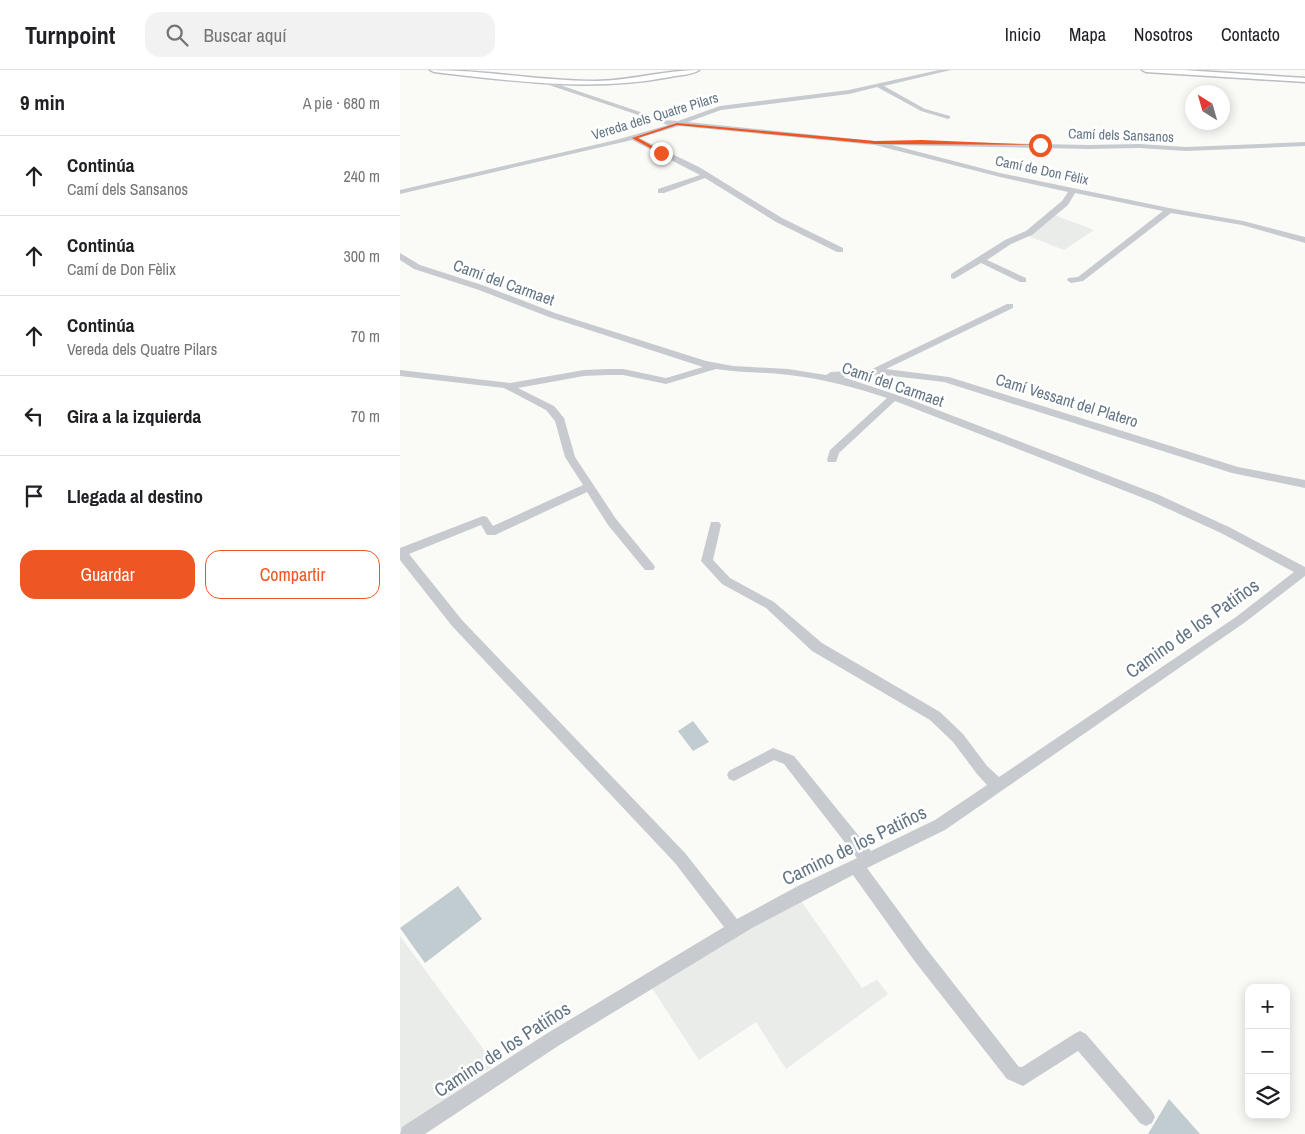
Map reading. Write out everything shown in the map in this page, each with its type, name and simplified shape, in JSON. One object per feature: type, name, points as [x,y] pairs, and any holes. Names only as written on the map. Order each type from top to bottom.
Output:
[{"type":"main road","points":[[434,70],[539,80],[605,83],[648,79],[695,70]]},
{"type":"main road","points":[[1146,70],[1305,80]]},
{"type":"street","name":"Vereda dels Quatre Pilars","points":[[400,192],[634,138],[720,108],[823,96],[948,70]]},
{"type":"street","name":"Camí de Don Fèlix","points":[[539,80],[663,122],[875,143],[1000,175],[1169,210],[1243,223],[1305,240]]},
{"type":"street","points":[[878,85],[923,110],[948,117]]},
{"type":"street","points":[[634,138],[706,175],[774,217],[840,250]]},
{"type":"street","name":"Camí dels Sansanos","points":[[875,143],[922,142],[1089,147],[1138,146],[1186,149],[1305,144]]},
{"type":"street","points":[[661,191],[706,175]]},
{"type":"street","points":[[954,276],[1008,242],[1029,233],[1065,203],[1074,189]]},
{"type":"street","points":[[1071,280],[1080,279],[1169,210]]},
{"type":"street","name":"Camí del Carmaet","points":[[400,256],[417,268],[482,288],[552,315],[715,366],[842,380],[894,397],[1155,498],[1225,530],[1304,572]]},
{"type":"street","points":[[982,260],[1023,280]]},
{"type":"street","points":[[872,372],[1010,306]]},
{"type":"street","points":[[400,373],[507,386],[532,384],[584,373],[607,372],[623,372],[666,380],[677,379],[715,366]]},
{"type":"street","name":"Camí Vessant del Platero","points":[[816,376],[872,372],[945,379],[1122,432],[1236,470],[1305,484]]},
{"type":"street","points":[[507,386],[550,408],[560,420],[570,458],[612,522],[650,567]]},
{"type":"street","points":[[832,460],[834,452],[894,397]]},
{"type":"street","points":[[590,486],[491,532],[484,520],[401,553],[457,623],[680,858],[735,930]]},
{"type":"street","points":[[715,525],[708,561],[726,581],[770,605],[817,647],[935,716],[958,738],[982,770],[998,786]]},
{"type":"street","name":"Camino de los Patiños","points":[[409,1134],[552,1040],[735,930],[804,891],[940,825],[1240,620],[1304,572]]},
{"type":"street","points":[[734,775],[773,754],[789,760],[863,864],[919,953],[1013,1073],[1023,1077],[1080,1040],[1146,1117]]},
{"type":"shaded area","points":[[1054,215],[1094,230],[1064,250],[1028,236]]},
{"type":"shaded area","points":[[693,721],[709,742],[693,751],[678,731]]},
{"type":"shaded area","points":[[458,886],[482,919],[425,963],[400,928]]},
{"type":"shaded area","points":[[801,901],[862,988],[877,980],[888,994],[786,1069],[756,1022],[699,1060],[652,988],[739,934]]},
{"type":"shaded area","points":[[400,936],[495,1065],[400,1130]]},
{"type":"shaded area","points":[[1169,1099],[1200,1134],[1148,1134]]},
{"type":"route","points":[[661,153],[634,138],[677,124],[875,143],[922,142],[1040,145]]}]
